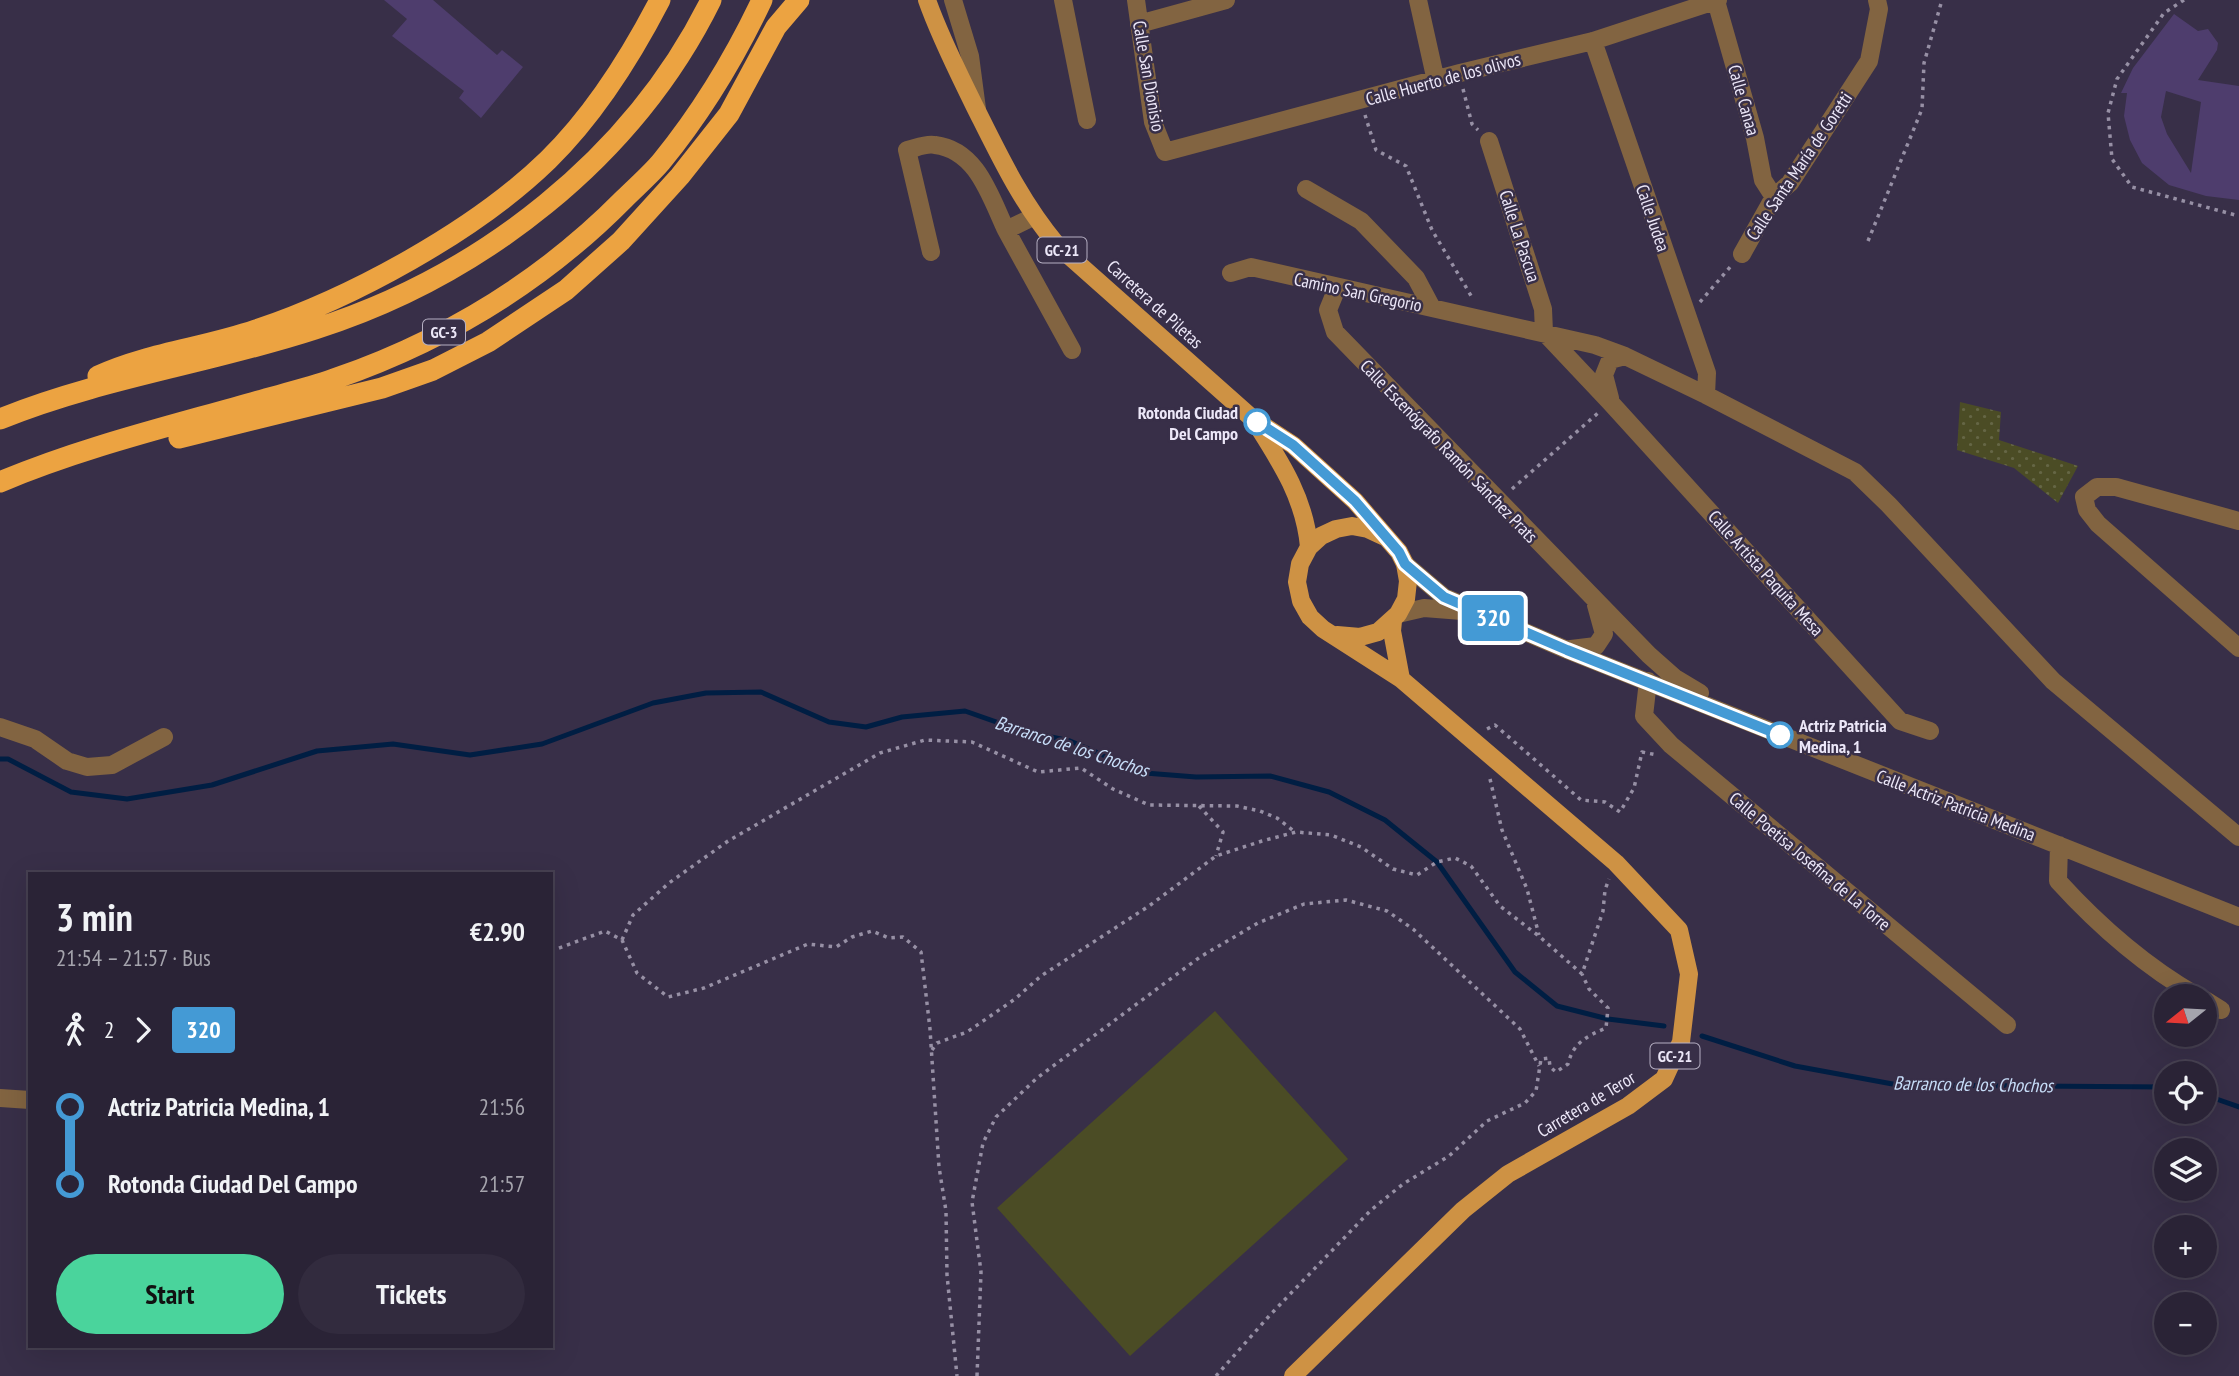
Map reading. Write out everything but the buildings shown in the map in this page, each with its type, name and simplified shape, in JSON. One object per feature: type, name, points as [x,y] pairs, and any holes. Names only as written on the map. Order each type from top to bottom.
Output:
[{"type":"highway","points":[[0,419],[125,364],[255,331],[316,307],[398,266],[482,216],[548,160],[593,107],[621,70],[660,0]]},
{"type":"highway","points":[[43,401],[315,329],[393,299],[459,263],[514,229],[569,185],[625,128],[670,69],[711,0]]},
{"type":"highway","name":"GC-3","points":[[0,482],[49,461],[333,380],[413,348],[479,314],[552,265],[597,227],[661,162],[735,53],[762,0]]},
{"type":"highway","points":[[49,461],[158,443],[382,387],[433,370],[488,342],[566,289],[621,241],[680,176],[729,114],[776,27],[799,0]]},
{"type":"main road","name":"GC-21","points":[[915,0],[937,30]]},
{"type":"main road","name":"GC-21","points":[[927,0],[937,30]]},
{"type":"main road","name":"Carretera de Piletas","points":[[937,30],[1008,173],[1033,217],[1057,245],[1253,419]]},
{"type":"main road","name":"GC-21","points":[[1253,419],[1293,445],[1355,501],[1399,552],[1405,564]]},
{"type":"main road","name":"GC-21","points":[[1253,419],[1287,471],[1307,526],[1309,547],[1300,564],[1297,582],[1305,609],[1323,629],[1401,679]]},
{"type":"main road","points":[[1309,547],[1328,533],[1352,526],[1368,528],[1383,536]]},
{"type":"main road","points":[[1401,679],[1392,631],[1406,598],[1408,581],[1405,564]]},
{"type":"main road","points":[[1323,629],[1341,637],[1360,637],[1378,632],[1396,617]]},
{"type":"main road","name":"Carretera de Teror","points":[[1293,1376],[1472,1203],[1508,1174],[1628,1107],[1664,1079],[1681,1042],[1689,974],[1679,930],[1616,863],[1401,679]]},
{"type":"street","points":[[953,0],[970,56],[978,113]]},
{"type":"street","points":[[1063,0],[1087,120]]},
{"type":"street","name":"Calle San Dionisio","points":[[1136,0],[1153,122],[1165,152]]},
{"type":"street","points":[[1139,24],[1226,0]]},
{"type":"street","points":[[1418,0],[1436,81]]},
{"type":"street","name":"Calle Santa María de Goretti","points":[[1742,254],[1774,197],[1790,183],[1869,61],[1880,9],[1877,0]]},
{"type":"street","name":"Calle Huerto de los olivos","points":[[1165,152],[1460,73],[1593,41],[1717,1]]},
{"type":"street","name":"Calle Canaa","points":[[1717,1],[1755,138],[1763,180],[1774,197]]},
{"type":"street","name":"Calle Judea","points":[[1593,41],[1707,373],[1706,395]]},
{"type":"street","name":"Calle La Pascua","points":[[1489,141],[1543,309],[1544,332]]},
{"type":"street","points":[[931,252],[907,150],[932,144],[953,149],[976,167],[1006,230],[1072,350]]},
{"type":"street","points":[[1306,189],[1361,220],[1416,278],[1432,308]]},
{"type":"street","points":[[1006,230],[1033,217]]},
{"type":"street","name":"Camino San Gregorio","points":[[1231,273],[1251,267],[1595,345],[1625,356],[1706,395],[1855,472],[2053,681],[2239,837]]},
{"type":"street","name":"Calle Escenógrafo Ramón Sánchez Prats","points":[[1337,288],[1328,310],[1335,332],[1596,603],[1675,678],[1741,720]]},
{"type":"street","name":"Calle Artista Paquita Mesa","points":[[1544,332],[1900,721],[1930,731]]},
{"type":"street","points":[[1610,402],[1604,375],[1610,360],[1625,356]]},
{"type":"street","points":[[2239,521],[2116,487],[2097,487],[2084,497],[2087,510],[2098,524],[2239,648]]},
{"type":"street","name":"Calle Actriz Patricia Medina","points":[[1405,564],[1444,597],[1567,650],[2239,917]]},
{"type":"street","points":[[1567,650],[1596,646],[1604,634],[1596,603]]},
{"type":"street","name":"Calle Actriz Patricia Medina","points":[[1396,617],[1424,608],[1479,612]]},
{"type":"street","name":"Calle Poetisa Josefina de La Torre","points":[[1648,681],[1644,716],[1671,745],[2007,1025]]},
{"type":"street","points":[[0,727],[35,739],[67,761],[87,767],[112,765],[164,737]]},
{"type":"street","points":[[2059,845],[2058,881],[2086,911],[2176,984]]},
{"type":"street","points":[[2217,1008],[2221,1010]]},
{"type":"street","points":[[0,1098],[28,1100]]},
{"type":"path","points":[[1868,241],[1922,108],[1924,63],[1942,0]]},
{"type":"path","points":[[2184,0],[2164,13],[2117,79],[2108,113],[2112,159],[2132,187],[2239,215]]},
{"type":"path","points":[[1460,73],[1472,124],[1489,141]]},
{"type":"path","points":[[1360,101],[1376,150],[1406,166],[1432,230],[1485,319]]},
{"type":"path","name":"Calle Santa María de Goretti","points":[[1687,317],[1742,254]]},
{"type":"path","points":[[1498,502],[1610,402]]},
{"type":"path","points":[[622,940],[633,915],[669,883],[728,841],[880,753],[925,740],[972,742],[1038,772],[1081,768],[1113,789],[1149,805],[1237,806],[1260,811],[1277,818],[1296,832]]},
{"type":"path","points":[[1199,806],[1223,832],[1216,856]]},
{"type":"path","points":[[932,1050],[937,1043],[967,1031],[986,1019],[1015,999],[1041,976],[1149,906],[1216,856],[1296,832],[1331,835],[1361,847],[1393,869],[1418,875],[1437,862],[1455,858],[1472,866],[1500,906],[1582,974],[1589,989],[1608,1008],[1606,1028],[1588,1035],[1571,1051],[1568,1064],[1556,1072],[1550,1066],[1549,1058],[1541,1059],[1536,1091],[1525,1103],[1487,1121],[1449,1156],[1403,1184],[1371,1210],[1270,1315],[1216,1376]]},
{"type":"path","points":[[1582,974],[1603,911],[1605,890],[1616,863]]},
{"type":"path","points":[[977,1376],[981,1272],[972,1202],[983,1143],[996,1117],[1037,1078],[1199,957],[1258,923],[1304,904],[1346,900],[1387,911],[1413,929],[1520,1028],[1539,1066]]},
{"type":"path","points":[[553,950],[605,931],[622,940],[637,973],[668,997],[704,988],[808,944],[836,947],[852,937],[872,931],[889,938],[903,937],[920,952],[932,1050],[939,1167],[946,1211],[947,1275],[957,1376]]},
{"type":"shaded area","points":[[1960,402],[2001,412],[1999,440],[2078,466],[2058,503],[2014,468],[1957,450]]},
{"type":"shaded area","points":[[1215,1011],[1348,1159],[1130,1356],[997,1208]]},
{"type":"waterway","name":"Barranco de los Chochos","points":[[0,759],[8,759],[71,792],[127,799],[212,785],[317,751],[393,744],[470,755],[542,744],[653,703],[706,693],[761,692],[829,722],[866,727],[902,717],[965,711],[1019,730],[1070,741],[1145,773],[1196,777],[1270,776],[1329,792],[1385,820],[1437,862],[1515,972],[1557,1006],[1608,1019],[1664,1026]]},
{"type":"waterway","name":"Barranco de los Chochos","points":[[1702,1036],[1795,1066],[1898,1085],[2154,1087]]},
{"type":"waterway","name":"Barranco de los Chochos","points":[[2217,1099],[2239,1107]]},
{"type":"bus line","name":"320","points":[[1257,422],[1293,445],[1355,501],[1399,552],[1405,564],[1444,597],[1567,650],[1780,735]]},
{"type":"place","name":"Rotonda Ciudad Del Campo","points":[[1257,422]]},
{"type":"place","name":"Actriz Patricia Medina, 1","points":[[1780,735]]}]
